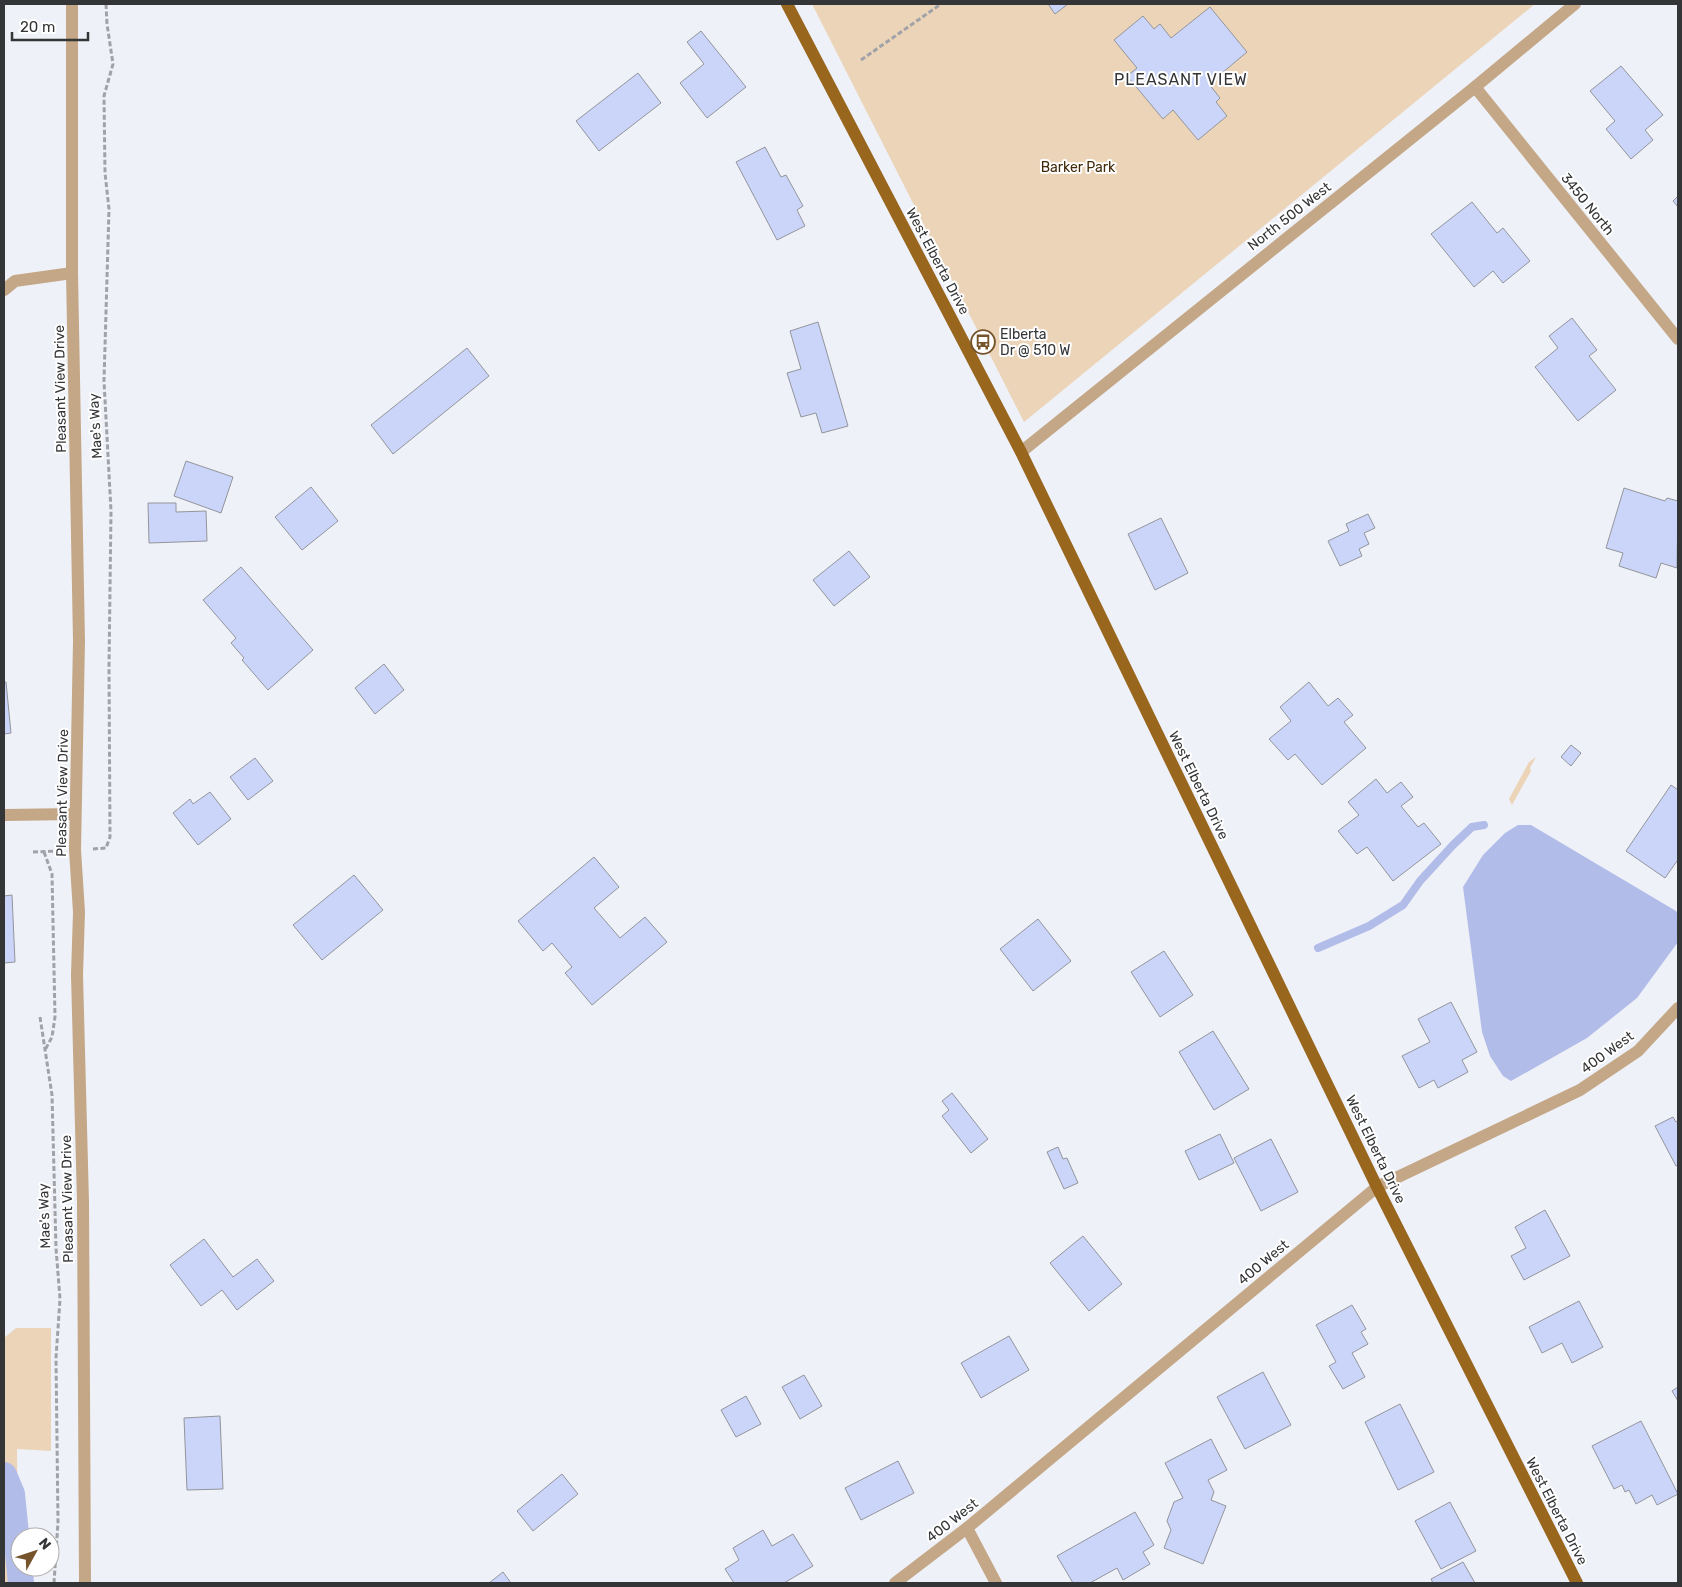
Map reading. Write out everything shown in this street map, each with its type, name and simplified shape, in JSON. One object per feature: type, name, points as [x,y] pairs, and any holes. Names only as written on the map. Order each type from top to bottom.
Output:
[{"type":"main road","name":"West Elberta Drive","points":[[787,4],[1021,452],[1377,1187],[1577,1583]]},
{"type":"street","name":"Pleasant View Drive","points":[[72,4],[72,272],[79,641],[75,850],[78,912],[76,976],[83,1202],[85,1583]]},
{"type":"street","name":"North 500 West","points":[[1021,452],[1209,299],[1475,88],[1575,4]]},
{"type":"street","name":"3450 North","points":[[1475,88],[1678,339]]},
{"type":"street","points":[[4,290],[15,281],[72,272]]},
{"type":"street","points":[[4,815],[76,814]]},
{"type":"street","name":"400 West","points":[[894,1583],[967,1528],[1377,1187],[1580,1090],[1638,1051],[1678,1008]]},
{"type":"street","points":[[967,1528],[996,1583]]},
{"type":"path","name":"Mae's Way","points":[[106,4],[113,64],[104,96],[105,174],[110,209],[104,381],[110,511],[111,610],[109,667],[110,837],[106,848]]},
{"type":"path","points":[[860,60],[941,4]]},
{"type":"path","points":[[44,852],[52,874],[55,1017],[52,1037],[44,1051]]},
{"type":"path","name":"Mae's Way","points":[[40,1017],[52,1095],[56,1248],[60,1299],[56,1358],[58,1522],[54,1583]]},
{"type":"green space","name":"Barker Park","points":[[812,4],[1535,4],[1024,422]]},
{"type":"green space","points":[[1536,757],[1530,768],[1531,771],[1512,805],[1509,799],[1529,762]]},
{"type":"green space","points":[[16,1328],[51,1328],[51,1451],[17,1449],[18,1527],[10,1527],[10,1577],[18,1577],[18,1583],[4,1583],[4,1338]]},
{"type":"water","points":[[1518,825],[1531,825],[1676,911],[1678,915],[1678,942],[1637,998],[1587,1038],[1511,1081],[1503,1076],[1490,1056],[1482,1032],[1463,887],[1483,855],[1505,833]]},
{"type":"building","points":[[1048,4],[1068,4],[1055,14]]},
{"type":"building","points":[[1210,7],[1247,52],[1209,84],[1220,98],[1216,102],[1227,116],[1198,140],[1173,110],[1163,119],[1127,76],[1137,68],[1114,40],[1143,16],[1154,29],[1160,24],[1171,38]]},
{"type":"building","points":[[701,31],[746,87],[707,118],[680,83],[704,64],[687,42]]},
{"type":"building","points":[[1621,66],[1663,115],[1645,130],[1653,140],[1631,159],[1606,129],[1615,121],[1590,91]]},
{"type":"building","points":[[638,73],[661,103],[599,151],[576,121]]},
{"type":"building","points":[[765,147],[781,177],[786,175],[803,206],[797,210],[805,226],[777,240],[736,162]]},
{"type":"building","points":[[1678,196],[1678,207],[1673,201]]},
{"type":"building","points":[[1472,202],[1497,233],[1503,228],[1530,261],[1503,283],[1493,271],[1474,287],[1431,234]]},
{"type":"building","points":[[1572,318],[1597,350],[1589,356],[1616,390],[1578,421],[1535,367],[1558,348],[1549,336]]},
{"type":"building","points":[[818,322],[848,426],[822,433],[816,413],[801,417],[787,373],[801,369],[790,331]]},
{"type":"building","points":[[467,348],[489,376],[393,454],[371,425]]},
{"type":"building","points":[[186,461],[233,477],[221,513],[174,496]]},
{"type":"building","points":[[311,487],[338,521],[302,550],[275,517]]},
{"type":"building","points":[[1624,488],[1665,501],[1667,498],[1678,501],[1677,568],[1661,563],[1656,578],[1619,566],[1623,553],[1606,548]]},
{"type":"building","points":[[148,503],[176,503],[176,512],[206,511],[207,541],[149,543]]},
{"type":"building","points":[[1368,514],[1375,528],[1364,533],[1369,544],[1359,549],[1362,556],[1340,566],[1328,541],[1349,531],[1346,524]]},
{"type":"building","points":[[1161,518],[1188,573],[1155,590],[1128,534]]},
{"type":"building","points":[[849,551],[870,577],[834,606],[813,580]]},
{"type":"building","points":[[241,567],[313,650],[268,690],[242,660],[244,658],[231,643],[236,638],[203,600]]},
{"type":"building","points":[[384,664],[404,690],[375,714],[355,688]]},
{"type":"building","points":[[4,682],[6,682],[11,733],[4,734]]},
{"type":"building","points":[[1309,682],[1328,706],[1338,698],[1353,715],[1344,722],[1366,748],[1322,785],[1295,754],[1288,760],[1269,739],[1291,721],[1280,707]]},
{"type":"building","points":[[1571,745],[1581,753],[1571,766],[1561,757]]},
{"type":"building","points":[[255,758],[273,781],[248,800],[230,777]]},
{"type":"building","points":[[1376,779],[1387,793],[1401,782],[1413,797],[1401,806],[1418,827],[1424,823],[1441,844],[1393,881],[1367,847],[1357,854],[1338,831],[1359,815],[1348,802]]},
{"type":"building","points":[[1671,785],[1678,790],[1678,862],[1665,878],[1626,851]]},
{"type":"building","points":[[210,792],[231,819],[198,845],[173,813],[190,799],[193,804]]},
{"type":"building","points":[[594,857],[619,887],[594,908],[620,938],[645,917],[667,942],[592,1005],[565,973],[572,967],[552,943],[543,951],[518,921]]},
{"type":"building","points":[[354,875],[383,910],[322,960],[293,925]]},
{"type":"building","points":[[12,895],[15,962],[4,963],[4,896]]},
{"type":"building","points":[[1038,919],[1071,961],[1033,991],[1000,949]]},
{"type":"building","points":[[1164,951],[1193,995],[1160,1017],[1131,972]]},
{"type":"building","points":[[1451,1002],[1477,1052],[1462,1060],[1468,1072],[1438,1088],[1434,1080],[1419,1088],[1402,1056],[1430,1042],[1418,1019]]},
{"type":"building","points":[[1213,1031],[1249,1089],[1214,1110],[1179,1052]]},
{"type":"building","points":[[952,1093],[988,1139],[971,1153],[942,1116],[949,1110],[942,1101]]},
{"type":"building","points":[[1673,1117],[1676,1122],[1678,1121],[1678,1165],[1676,1166],[1655,1126]]},
{"type":"building","points":[[1220,1134],[1234,1163],[1199,1180],[1185,1151]]},
{"type":"building","points":[[1271,1139],[1298,1192],[1261,1211],[1234,1158]]},
{"type":"building","points":[[1058,1147],[1063,1159],[1067,1158],[1078,1183],[1064,1189],[1047,1152]]},
{"type":"building","points":[[1545,1210],[1570,1256],[1524,1280],[1511,1256],[1526,1248],[1515,1227]]},
{"type":"building","points":[[1083,1236],[1122,1284],[1089,1311],[1050,1263]]},
{"type":"building","points":[[204,1239],[233,1277],[257,1259],[274,1281],[237,1310],[222,1290],[201,1306],[170,1265]]},
{"type":"building","points":[[1579,1301],[1603,1347],[1572,1363],[1562,1343],[1542,1353],[1529,1327]]},
{"type":"building","points":[[1352,1305],[1366,1329],[1361,1332],[1368,1344],[1352,1353],[1365,1377],[1343,1389],[1329,1366],[1336,1362],[1316,1325]]},
{"type":"building","points":[[1009,1336],[1029,1370],[981,1398],[961,1363]]},
{"type":"building","points":[[1263,1372],[1291,1425],[1245,1449],[1217,1397]]},
{"type":"building","points":[[804,1375],[822,1406],[800,1419],[782,1387]]},
{"type":"building","points":[[1678,1387],[1678,1401],[1672,1391]]},
{"type":"building","points":[[746,1396],[761,1424],[736,1437],[721,1410]]},
{"type":"building","points":[[1400,1404],[1434,1472],[1398,1490],[1365,1422]]},
{"type":"building","points":[[220,1416],[223,1489],[187,1490],[184,1418]]},
{"type":"building","points":[[1641,1421],[1678,1494],[1657,1505],[1652,1495],[1636,1504],[1629,1490],[1625,1492],[1622,1485],[1614,1489],[1592,1446]]},
{"type":"building","points":[[1211,1439],[1227,1470],[1208,1480],[1214,1492],[1211,1500],[1226,1506],[1203,1564],[1164,1548],[1171,1530],[1167,1521],[1174,1502],[1183,1498],[1165,1463]]},
{"type":"building","points":[[898,1461],[914,1493],[861,1520],[845,1488]]},
{"type":"building","points":[[562,1474],[578,1494],[533,1531],[517,1511]]},
{"type":"building","points":[[1450,1502],[1476,1551],[1441,1569],[1415,1521]]},
{"type":"building","points":[[1135,1512],[1154,1545],[1143,1552],[1150,1564],[1123,1580],[1117,1568],[1090,1583],[1073,1583],[1057,1556]]},
{"type":"building","points":[[763,1530],[772,1546],[793,1534],[813,1566],[784,1583],[734,1583],[725,1569],[739,1560],[733,1548]]},
{"type":"building","points":[[1463,1562],[1475,1583],[1433,1583],[1431,1579]]},
{"type":"building","points":[[503,1572],[511,1583],[489,1583]]},
{"type":"waterway","points":[[1318,948],[1369,926],[1403,905],[1420,881],[1453,845],[1472,827],[1484,825]]},
{"type":"waterway","points":[[4,1475],[12,1494],[21,1583]]},
{"type":"place","name":"Elberta Dr @ 510 W","points":[[983,342]]},
{"type":"district","name":"PLEASANT VIEW","points":[[1181,79]]}]
